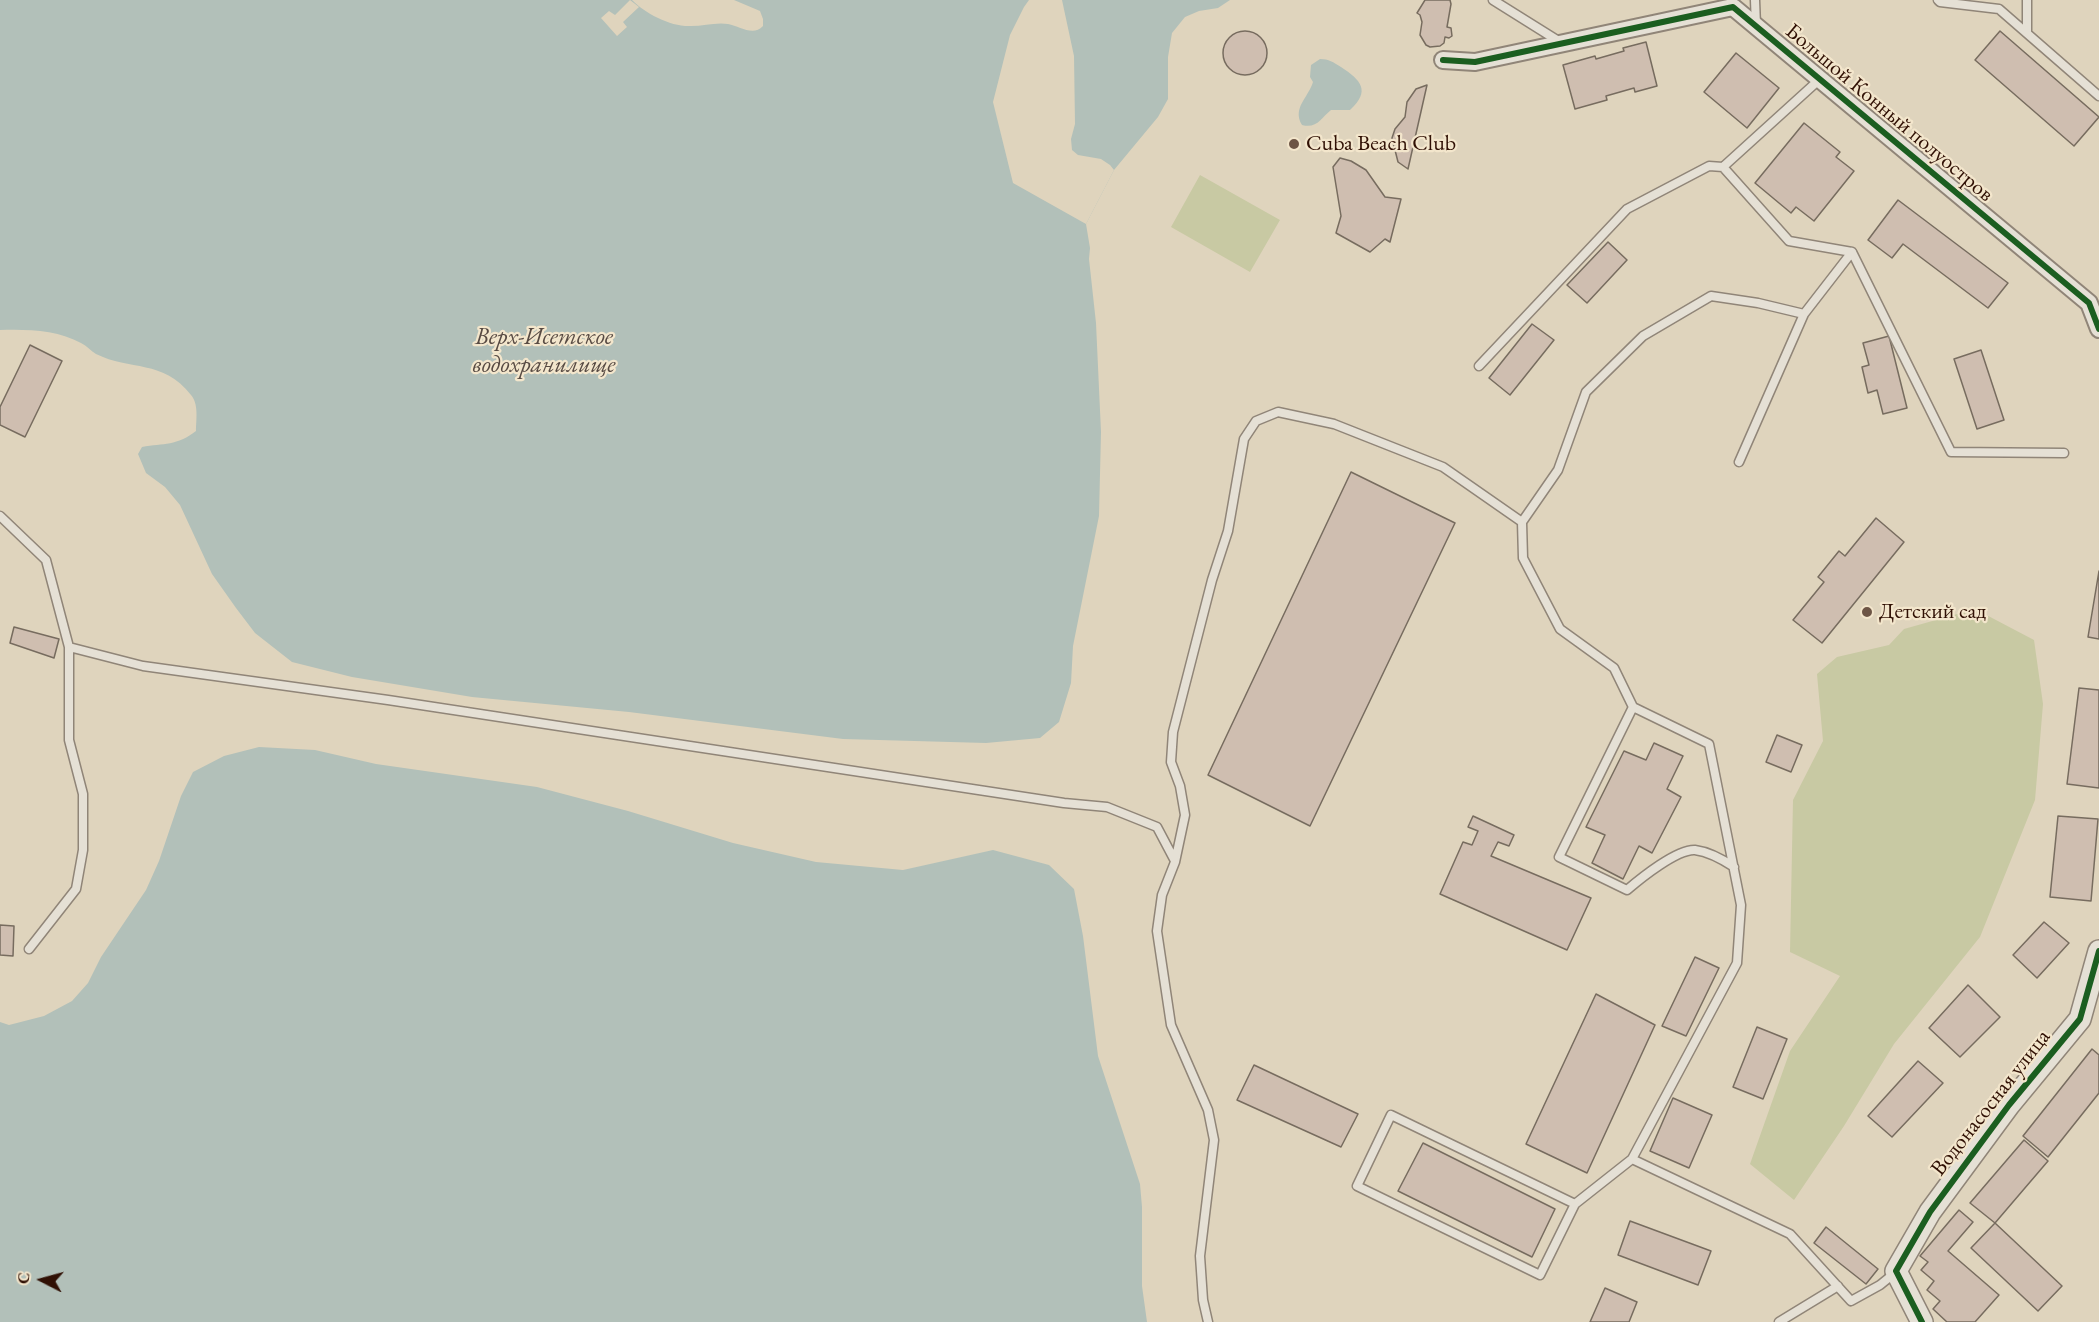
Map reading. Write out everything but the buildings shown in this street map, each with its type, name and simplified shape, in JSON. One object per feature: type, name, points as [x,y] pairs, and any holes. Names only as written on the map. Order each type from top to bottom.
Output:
[{"type":"street","name":"Большой Конный полуостров","points":[[1443,60],[1475,62],[1733,7],[2089,303],[2099,329]]},
{"type":"street","name":"Водонасосная улица","points":[[1896,1271],[1930,1212],[2009,1105],[2080,1019],[2099,951]]},
{"type":"street","points":[[1896,1271],[1922,1322]]},
{"type":"lane","points":[[1493,0],[1563,44]]},
{"type":"lane","points":[[1755,0],[1756,27]]},
{"type":"lane","points":[[1938,0],[1999,9],[2099,96]]},
{"type":"lane","points":[[2027,0],[2027,33]]},
{"type":"lane","points":[[1723,167],[1820,79]]},
{"type":"lane","points":[[1479,366],[1627,209],[1709,166],[1723,167],[1789,242],[1852,252]]},
{"type":"lane","points":[[1739,462],[1804,314],[1852,252]]},
{"type":"lane","points":[[1852,252],[1951,452],[2064,453]]},
{"type":"lane","points":[[1575,1204],[1391,1115],[1357,1186],[1540,1275],[1575,1204],[1632,1159],[1737,963],[1742,905],[1709,744],[1633,707],[1614,668],[1560,629],[1523,558],[1522,522],[1558,470],[1586,392],[1643,336],[1711,296],[1758,303],[1804,314]]},
{"type":"lane","points":[[1208,1322],[1203,1300],[1200,1256],[1214,1140],[1209,1110],[1171,1025],[1157,931],[1162,895],[1175,862],[1185,814],[1180,786],[1172,762],[1173,732],[1212,580],[1228,531],[1244,440],[1256,422],[1278,412],[1334,424],[1443,467],[1522,522]]},
{"type":"lane","points":[[0,516],[46,560],[69,647],[69,740],[83,794],[83,850],[76,889],[29,949]]},
{"type":"lane","points":[[69,647],[143,666],[388,700],[1064,803],[1107,807],[1157,827],[1175,862]]},
{"type":"lane","points":[[1633,707],[1559,857],[1627,890],[1660,864],[1693,850],[1714,855],[1734,867]]},
{"type":"lane","points":[[1632,1159],[1790,1234],[1851,1301],[1880,1285],[1896,1271]]},
{"type":"lane","points":[[1779,1322],[1838,1286]]},
{"type":"green space","points":[[1200,175],[1280,220],[1250,272],[1171,227]]},
{"type":"green space","points":[[1975,609],[2034,640],[2043,704],[2035,800],[1980,937],[1894,1044],[1844,1126],[1794,1200],[1750,1164],[1790,1051],[1840,976],[1790,952],[1793,800],[1823,741],[1817,674],[1837,657],[1889,645],[1904,629]]},
{"type":"water","name":"Верх-Исетское водохранилище","points":[[0,0],[632,0],[644,10],[667,22],[683,26],[733,25],[755,31],[763,26],[760,11],[734,0],[1230,0],[1218,8],[1199,11],[1185,17],[1172,33],[1168,57],[1168,99],[1158,117],[1114,170],[1086,224],[1096,323],[1101,432],[1099,516],[1073,646],[1071,683],[1059,722],[1040,738],[986,743],[843,739],[629,712],[472,697],[352,677],[292,662],[255,633],[236,608],[212,574],[180,505],[165,487],[146,473],[138,454],[142,447],[176,442],[196,431],[196,407],[191,395],[169,376],[146,367],[109,359],[62,335],[31,330],[0,330]]},
{"type":"water","points":[[1320,59],[1333,62],[1348,72],[1358,81],[1362,91],[1350,110],[1331,110],[1315,124],[1302,125],[1299,113],[1313,82],[1310,77],[1311,65]]},
{"type":"water","points":[[259,747],[315,750],[376,764],[537,787],[628,811],[733,843],[816,862],[903,870],[993,850],[1049,865],[1074,889],[1083,936],[1098,1056],[1140,1184],[1142,1286],[1147,1322],[0,1322],[0,1022],[9,1025],[44,1016],[72,1001],[88,983],[101,957],[146,890],[159,861],[181,796],[193,772],[224,756]]},
{"type":"pier","points":[[630,0],[639,7],[623,22],[627,27],[617,36],[601,18],[609,11],[615,15]]},
{"type":"pier","points":[[1029,0],[1062,0],[1074,56],[1075,124],[1071,139],[1072,150],[1078,155],[1101,159],[1114,170],[1086,224],[1013,183],[993,102],[1010,35]]},
{"type":"cycle path","points":[[1443,60],[1475,62],[1733,7],[2089,303],[2099,329]]},
{"type":"cycle path","points":[[1922,1322],[1896,1271],[1930,1212],[2009,1105],[2080,1019],[2099,951]]},
{"type":"place","name":"Cuba Beach Club","points":[[1294,144]]},
{"type":"place","name":"Детский сад","points":[[1867,612]]}]
